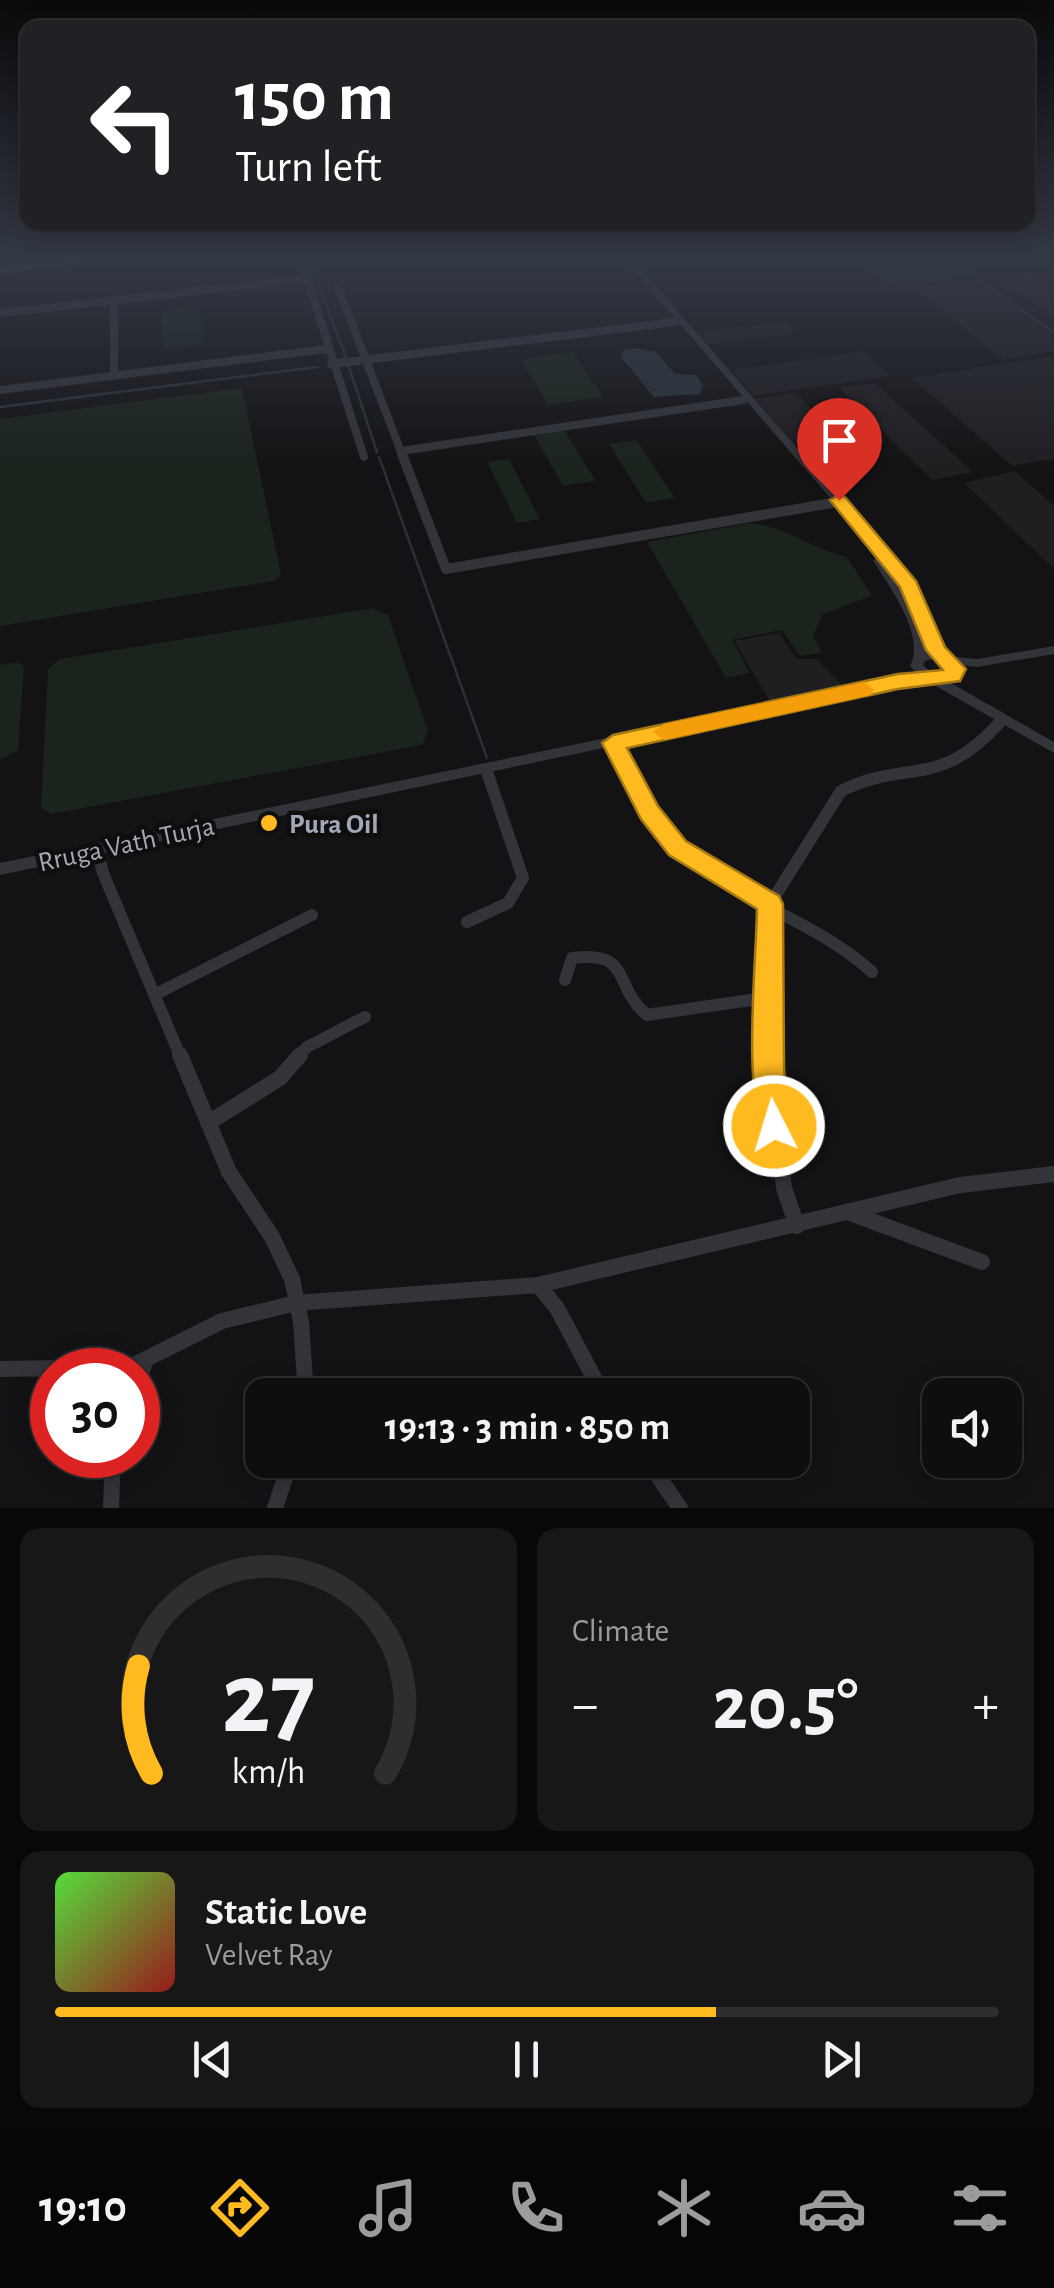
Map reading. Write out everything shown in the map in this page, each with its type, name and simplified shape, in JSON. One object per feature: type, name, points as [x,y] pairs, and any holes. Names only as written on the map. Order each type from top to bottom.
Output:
[{"type":"street","points":[[114,329],[114,376]]},
{"type":"street","points":[[321,329],[364,456]]},
{"type":"street","points":[[354,329],[446,569],[832,503]]},
{"type":"street","points":[[332,364],[615,329]]},
{"type":"street","points":[[681,329],[832,503],[908,602],[922,640],[918,662],[933,679],[1001,722],[1054,748]]},
{"type":"street","points":[[686,329],[899,570],[964,700]]},
{"type":"street","points":[[0,390],[326,349]]},
{"type":"street","points":[[401,451],[743,400]]},
{"type":"street","name":"Rruga Vath Turja","points":[[0,869],[898,682],[954,675],[977,664],[1054,650]]},
{"type":"street","name":"Rruga Vath Turja","points":[[898,682],[918,662],[944,658],[977,664]]},
{"type":"street","points":[[797,1226],[784,1188],[769,1067],[770,904],[841,791],[855,784],[950,767],[971,754],[1001,722]]},
{"type":"street","points":[[613,743],[649,813],[678,848],[846,944],[872,972]]},
{"type":"street","points":[[467,922],[508,904],[523,878],[486,770]]},
{"type":"street","points":[[97,848],[103,874],[229,1172],[256,1211],[292,1279],[305,1351],[306,1378]]},
{"type":"street","points":[[156,994],[312,915]]},
{"type":"street","points":[[565,980],[572,958],[608,958],[623,970],[633,1002],[648,1015],[772,998]]},
{"type":"street","points":[[208,1122],[280,1078],[307,1047],[365,1016]]},
{"type":"street","points":[[160,1354],[222,1321],[296,1303],[538,1285],[960,1185],[1054,1174]]},
{"type":"street","points":[[850,1214],[982,1262]]},
{"type":"street","points":[[538,1285],[557,1308],[594,1378]]},
{"type":"street","points":[[0,1369],[30,1369]]},
{"type":"street","points":[[111,1508],[112,1478]]},
{"type":"street","points":[[275,1508],[285,1478]]},
{"type":"street","points":[[659,1478],[680,1508]]},
{"type":"shaded area","points":[[162,329],[203,329],[205,344],[164,349]]},
{"type":"shaded area","points":[[793,329],[797,333],[709,345],[697,332]]},
{"type":"shaded area","points":[[966,329],[1045,329],[1054,336],[1054,351],[1003,359]]},
{"type":"shaded area","points":[[624,350],[656,352],[675,374],[696,375],[703,385],[700,394],[654,397],[621,357]]},
{"type":"shaded area","points":[[863,351],[890,376],[754,396],[731,370]]},
{"type":"shaded area","points":[[573,352],[603,397],[548,405],[521,359]]},
{"type":"shaded area","points":[[1054,356],[1054,459],[1012,466],[912,378]]},
{"type":"shaded area","points":[[875,383],[973,472],[932,480],[839,388]]},
{"type":"shaded area","points":[[242,388],[281,574],[274,581],[0,626],[0,419]]},
{"type":"shaded area","points":[[796,393],[840,439],[794,445],[755,398]]},
{"type":"shaded area","points":[[564,430],[596,481],[563,486],[534,435]]},
{"type":"shaded area","points":[[636,440],[675,498],[646,503],[609,444]]},
{"type":"shaded area","points":[[509,459],[540,519],[517,523],[487,462]]},
{"type":"shaded area","points":[[1015,471],[1054,506],[1054,569],[964,483]]},
{"type":"shaded area","points":[[749,523],[775,528],[847,557],[872,596],[823,614],[813,635],[822,653],[800,656],[782,630],[732,640],[750,673],[726,678],[647,542]]},
{"type":"shaded area","points":[[373,608],[388,615],[428,731],[422,745],[51,814],[41,808],[48,669],[60,659]]},
{"type":"shaded area","points":[[779,633],[796,659],[816,659],[847,690],[774,708],[734,641]]},
{"type":"shaded area","points":[[17,662],[24,666],[18,750],[0,760],[0,665]]},
{"type":"building","points":[[275,817],[275,823],[261,826],[261,820]]},
{"type":"waterway","points":[[335,329],[346,358]]},
{"type":"waterway","points":[[1049,329],[1054,333]]},
{"type":"waterway","points":[[348,364],[377,452]]},
{"type":"waterway","points":[[0,407],[318,367]]},
{"type":"waterway","points":[[379,457],[487,758]]},
{"type":"slow traffic","points":[[664,732],[864,690]]},
{"type":"place","name":"Pura Oil","points":[[269,823]]},
{"type":"route","points":[[774,1126],[769,1067],[770,904],[678,848],[649,813],[613,743],[898,682],[946,680],[955,674],[952,664],[936,650],[909,585],[839,500]]}]
